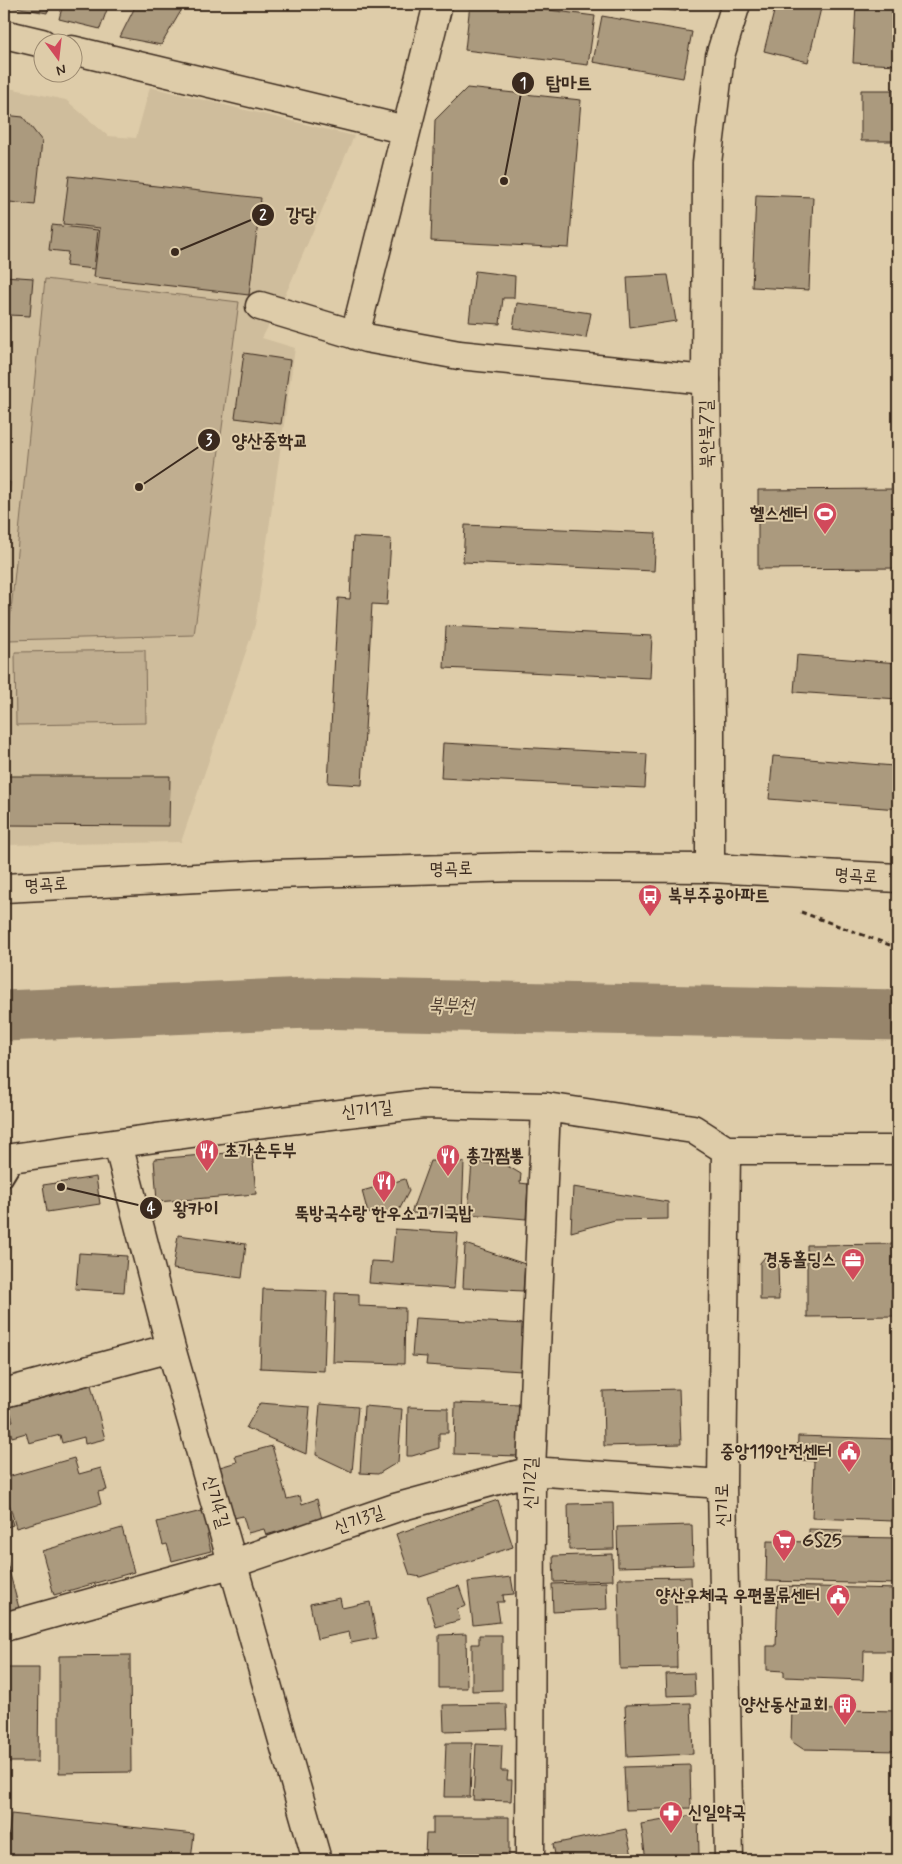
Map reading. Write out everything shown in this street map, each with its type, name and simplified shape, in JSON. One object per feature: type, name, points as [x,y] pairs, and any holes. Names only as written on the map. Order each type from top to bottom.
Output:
[{"type":"street","points":[[355,335],[438,4]]},
{"type":"street","name":"북안북7길","points":[[710,868],[706,380],[707,163],[720,56],[736,4]]},
{"type":"street","points":[[4,34],[32,41]]},
{"type":"street","points":[[82,52],[406,130]]},
{"type":"street","points":[[260,306],[355,335],[459,355],[706,380]]},
{"type":"street","name":"명곡로","points":[[4,888],[274,874],[519,867],[710,868],[898,878]]},
{"type":"street","name":"신기1길","points":[[11,1158],[266,1122],[423,1104],[546,1107],[692,1129],[726,1150]]},
{"type":"street","name":"신기2길","points":[[530,1860],[531,1471],[546,1107]]},
{"type":"street","name":"신기4길","points":[[118,1144],[171,1348],[234,1563],[317,1860]]},
{"type":"street","points":[[726,1150],[898,1150]]},
{"type":"street","name":"신기로","points":[[726,1150],[722,1484],[729,1860]]},
{"type":"street","points":[[4,1393],[171,1348]]},
{"type":"street","name":"신기3길","points":[[4,1627],[234,1563],[395,1508],[531,1471],[722,1484]]},
{"type":"lane","points":[[4,1179],[11,1158]]},
{"type":"path","points":[[801,912],[898,948]]},
{"type":"shaded area","points":[[4,87],[66,100],[108,136],[136,138],[150,87],[354,136],[287,291],[262,338],[295,348],[255,625],[181,842],[4,845]]},
{"type":"shaded area","points":[[45,279],[239,302],[194,635],[8,640]]},
{"type":"shaded area","points":[[145,650],[146,723],[16,725],[15,652]]},
{"type":"building","points":[[4,4],[49,4],[47,13]]},
{"type":"building","points":[[63,4],[109,4],[100,29],[59,19]]},
{"type":"building","points":[[130,4],[185,4],[161,45],[120,37],[135,7]]},
{"type":"building","points":[[470,4],[502,4],[595,16],[588,65],[465,50]]},
{"type":"building","points":[[631,4],[677,4],[676,11],[629,8]]},
{"type":"building","points":[[776,4],[822,4],[808,62],[764,51]]},
{"type":"building","points":[[856,4],[898,4],[898,65],[853,63]]},
{"type":"building","points":[[602,16],[692,32],[683,78],[593,62]]},
{"type":"building","points":[[467,88],[581,100],[569,248],[431,241],[435,120]]},
{"type":"building","points":[[861,90],[898,90],[898,141],[861,141]]},
{"type":"building","points":[[4,115],[23,117],[42,141],[35,205],[10,202],[4,253]]},
{"type":"building","points":[[69,176],[261,198],[249,295],[94,277],[100,228],[63,224]]},
{"type":"building","points":[[756,195],[813,197],[809,290],[752,287]]},
{"type":"building","points":[[52,225],[98,230],[94,269],[66,266],[68,252],[49,250]]},
{"type":"building","points":[[475,271],[515,276],[514,298],[503,298],[500,324],[469,322]]},
{"type":"building","points":[[668,275],[676,321],[630,328],[627,277]]},
{"type":"building","points":[[4,276],[33,278],[30,316],[9,315],[4,389]]},
{"type":"building","points":[[517,303],[591,313],[586,338],[513,328]]},
{"type":"building","points":[[244,353],[290,360],[281,424],[235,418]]},
{"type":"building","points":[[892,477],[898,477],[898,568],[758,569],[758,490],[892,489]]},
{"type":"building","points":[[4,482],[10,482],[7,526],[4,526]]},
{"type":"building","points":[[465,525],[656,533],[654,571],[463,562]]},
{"type":"building","points":[[353,537],[391,539],[387,605],[372,604],[362,785],[328,783],[338,598],[350,599]]},
{"type":"building","points":[[446,626],[652,636],[650,678],[444,668]]},
{"type":"building","points":[[797,655],[898,663],[898,699],[794,692]]},
{"type":"building","points":[[4,660],[8,660],[5,694],[4,694]]},
{"type":"building","points":[[898,711],[898,809],[769,799],[773,756],[894,766]]},
{"type":"building","points":[[443,743],[647,754],[645,788],[441,778]]},
{"type":"building","points":[[4,776],[170,776],[169,826],[4,825]]},
{"type":"building","points":[[252,1151],[256,1194],[157,1202],[154,1159]]},
{"type":"building","points":[[430,1161],[464,1162],[462,1215],[411,1213]]},
{"type":"building","points":[[472,1162],[506,1165],[521,1174],[520,1183],[528,1184],[526,1219],[468,1214]]},
{"type":"building","points":[[96,1177],[100,1204],[47,1212],[43,1185]]},
{"type":"building","points":[[405,1179],[409,1191],[395,1218],[368,1213],[362,1191]]},
{"type":"building","points":[[573,1187],[668,1202],[668,1219],[615,1220],[571,1232]]},
{"type":"building","points":[[395,1229],[458,1233],[454,1289],[369,1283],[371,1261],[392,1262]]},
{"type":"building","points":[[178,1235],[246,1244],[242,1278],[173,1269]]},
{"type":"building","points":[[465,1244],[525,1264],[523,1291],[463,1288]]},
{"type":"building","name":"경동홀딩스","points":[[898,1244],[898,1316],[807,1317],[807,1245]]},
{"type":"building","points":[[79,1253],[127,1256],[124,1292],[76,1289]]},
{"type":"building","points":[[772,1255],[778,1262],[779,1300],[760,1300],[760,1263],[765,1257]]},
{"type":"building","points":[[263,1289],[327,1291],[324,1371],[260,1368]]},
{"type":"building","points":[[335,1293],[359,1294],[359,1306],[405,1308],[404,1364],[333,1362]]},
{"type":"building","points":[[415,1318],[525,1324],[522,1371],[426,1365],[427,1357],[412,1356]]},
{"type":"building","points":[[91,1385],[105,1439],[85,1444],[84,1437],[62,1443],[60,1435],[29,1443],[26,1433],[12,1437],[8,1422],[13,1421],[9,1407]]},
{"type":"building","points":[[679,1389],[681,1444],[604,1446],[603,1391]]},
{"type":"building","points":[[260,1403],[310,1407],[306,1454],[246,1428]]},
{"type":"building","points":[[455,1403],[521,1405],[519,1456],[454,1454]]},
{"type":"building","points":[[320,1404],[358,1407],[352,1472],[316,1455]]},
{"type":"building","points":[[364,1406],[402,1409],[398,1462],[378,1474],[360,1473]]},
{"type":"building","points":[[408,1407],[448,1408],[448,1433],[439,1433],[439,1448],[407,1456]]},
{"type":"building","points":[[798,1436],[896,1439],[893,1521],[812,1518],[814,1461],[797,1460]]},
{"type":"building","points":[[272,1446],[287,1499],[300,1496],[302,1504],[317,1499],[322,1519],[266,1535],[264,1529],[248,1533],[243,1516],[234,1518],[220,1467],[237,1462],[235,1456]]},
{"type":"building","points":[[74,1458],[79,1474],[101,1468],[107,1490],[98,1492],[101,1504],[16,1528],[4,1485],[4,1478]]},
{"type":"building","points":[[4,1495],[13,1525],[4,1528]]},
{"type":"building","points":[[498,1500],[513,1547],[420,1577],[410,1575],[396,1534]]},
{"type":"building","points":[[613,1503],[614,1549],[569,1550],[568,1504]]},
{"type":"building","points":[[206,1510],[212,1534],[207,1535],[211,1551],[172,1561],[167,1544],[163,1545],[157,1522]]},
{"type":"building","points":[[692,1525],[693,1565],[618,1567],[617,1527]]},
{"type":"building","points":[[122,1528],[134,1572],[54,1595],[42,1551]]},
{"type":"building","points":[[809,1529],[842,1530],[841,1537],[898,1538],[898,1584],[766,1581],[767,1541],[809,1542]]},
{"type":"building","points":[[612,1554],[613,1580],[554,1582],[553,1556]]},
{"type":"building","points":[[6,1559],[19,1608],[4,1612],[4,1560]]},
{"type":"building","points":[[511,1577],[514,1594],[503,1595],[504,1602],[497,1602],[500,1622],[473,1625],[468,1582]]},
{"type":"building","points":[[691,1577],[692,1601],[676,1601],[677,1668],[620,1669],[618,1578]]},
{"type":"building","points":[[606,1582],[607,1609],[553,1612],[552,1584]]},
{"type":"building","points":[[459,1586],[466,1606],[457,1609],[460,1620],[436,1627],[427,1596]]},
{"type":"building","name":"양산우체국 우편물류센터","points":[[778,1586],[898,1589],[898,1651],[864,1651],[863,1680],[784,1677],[784,1671],[767,1670],[767,1646],[776,1646]]},
{"type":"building","points":[[340,1598],[342,1608],[370,1602],[377,1638],[351,1643],[349,1632],[317,1639],[310,1604]]},
{"type":"building","points":[[466,1634],[467,1688],[439,1688],[439,1635]]},
{"type":"building","points":[[479,1635],[502,1635],[502,1690],[472,1691],[472,1644],[479,1644]]},
{"type":"building","points":[[130,1655],[131,1772],[59,1773],[59,1656]]},
{"type":"building","points":[[4,1668],[39,1668],[38,1762],[4,1762]]},
{"type":"building","points":[[694,1673],[695,1695],[667,1696],[666,1674]]},
{"type":"building","points":[[691,1703],[693,1754],[627,1757],[625,1705]]},
{"type":"building","points":[[506,1704],[507,1729],[444,1731],[443,1705]]},
{"type":"building","name":"양산동산교회","points":[[792,1709],[898,1711],[898,1751],[803,1749],[791,1741]]},
{"type":"building","points":[[446,1743],[472,1743],[470,1797],[444,1797]]},
{"type":"building","points":[[476,1744],[502,1745],[501,1771],[508,1771],[507,1780],[512,1780],[511,1801],[473,1800]]},
{"type":"building","points":[[690,1765],[691,1808],[626,1810],[624,1767]]},
{"type":"building","points":[[11,1814],[194,1834],[191,1860],[6,1860]]},
{"type":"building","name":"신일약국","points":[[698,1814],[699,1854],[690,1860],[646,1860],[641,1824]]},
{"type":"building","points":[[433,1817],[509,1817],[509,1856],[425,1855],[426,1834],[433,1834]]},
{"type":"building","points":[[626,1829],[633,1860],[556,1860],[553,1844]]},
{"type":"waterway","name":"북부천","points":[[4,1016],[309,1003],[898,1015]]},
{"type":"place","name":"탑마트","points":[[504,181]]},
{"type":"place","name":"강당","points":[[175,252]]},
{"type":"place","name":"양산중학교","points":[[139,487]]},
{"type":"place","name":"헬스센터","points":[[825,535]]},
{"type":"place","name":"북부주공아파트","points":[[650,917]]},
{"type":"place","name":"초가손두부","points":[[207,1172]]},
{"type":"place","name":"총각짬뽕","points":[[448,1177]]},
{"type":"place","name":"왕카이","points":[[61,1187]]},
{"type":"place","name":"뚝방국수랑 한우소고기국밥","points":[[384,1203]]},
{"type":"place","name":"경동홀딩스","points":[[853,1281]]},
{"type":"place","name":"중앙119안전센터","points":[[849,1473]]},
{"type":"place","name":"GS25","points":[[784,1562]]},
{"type":"place","name":"양산우체국 우편물류센터","points":[[838,1617]]},
{"type":"place","name":"양산동산교회","points":[[845,1726]]},
{"type":"place","name":"신일약국","points":[[671,1834]]}]
